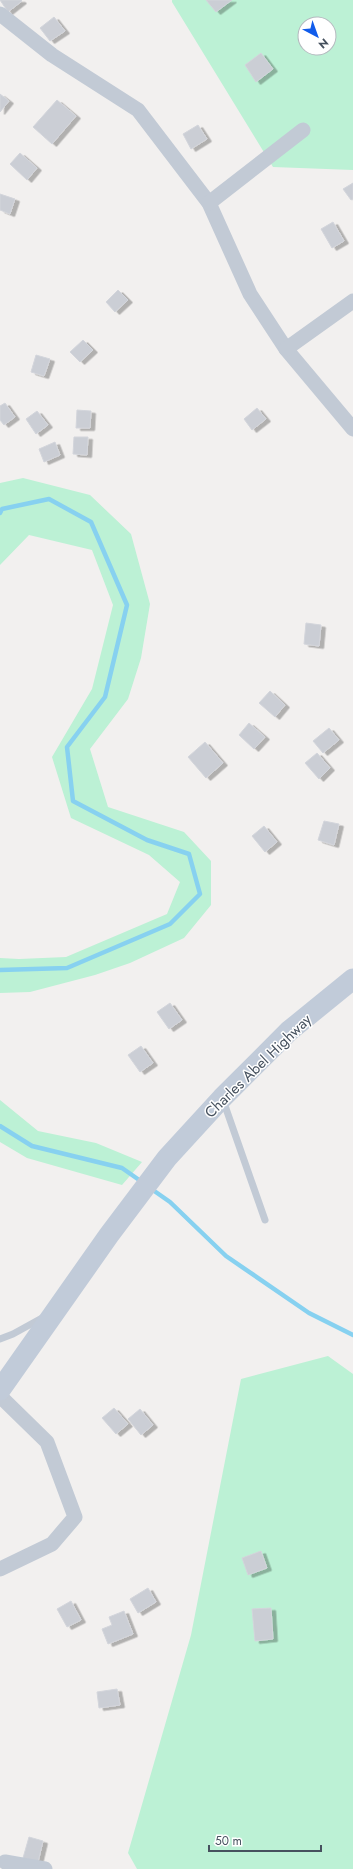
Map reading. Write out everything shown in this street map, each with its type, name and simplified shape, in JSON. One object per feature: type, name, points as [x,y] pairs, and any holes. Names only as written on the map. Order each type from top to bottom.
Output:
[{"type":"main road","name":"Charles Abel Highway","points":[[55,1310],[167,1158],[222,1098],[289,1032],[353,979]]},
{"type":"main road","points":[[0,1390],[55,1310]]},
{"type":"street","points":[[0,14],[52,55],[138,110],[210,203],[250,294],[286,349],[353,428]]},
{"type":"street","points":[[210,203],[304,130]]},
{"type":"street","points":[[286,349],[353,301]]},
{"type":"street","points":[[0,1396],[47,1442],[75,1517],[52,1544],[0,1569]]},
{"type":"street","points":[[6,1864],[45,1869]]},
{"type":"lane","points":[[222,1098],[265,1220]]},
{"type":"lane","points":[[0,1339],[13,1334],[55,1310]]},
{"type":"green space","points":[[172,0],[353,0],[353,170],[273,167]]},
{"type":"green space","points":[[23,478],[90,495],[131,534],[150,604],[141,658],[128,699],[90,749],[108,807],[184,832],[211,861],[211,905],[184,938],[130,963],[95,975],[30,992],[0,993],[0,958],[19,959],[66,957],[167,914],[180,882],[149,855],[71,818],[52,757],[92,689],[113,605],[92,550],[29,535],[0,565],[0,483]]},
{"type":"green space","points":[[0,1100],[38,1131],[96,1143],[142,1162],[122,1185],[27,1158],[0,1142]]},
{"type":"green space","points":[[328,1356],[353,1374],[353,1869],[137,1869],[128,1853],[191,1635],[241,1379]]},
{"type":"building","points":[[0,0],[21,0],[22,1],[8,12]]},
{"type":"building","points":[[206,0],[232,0],[216,12]]},
{"type":"building","points":[[54,17],[65,31],[50,41],[40,28]]},
{"type":"building","points":[[261,53],[273,69],[256,82],[245,65]]},
{"type":"building","points":[[0,94],[9,101],[0,112]]},
{"type":"building","points":[[57,100],[76,116],[52,144],[33,127]]},
{"type":"building","points":[[198,125],[207,139],[191,149],[183,134]]},
{"type":"building","points":[[20,153],[37,168],[27,180],[10,164]]},
{"type":"building","points":[[353,183],[353,199],[351,200],[343,189]]},
{"type":"building","points":[[0,194],[15,199],[10,214],[0,210]]},
{"type":"building","points":[[333,222],[344,241],[332,248],[321,229]]},
{"type":"building","points":[[118,290],[128,300],[115,312],[106,302]]},
{"type":"building","points":[[83,340],[93,350],[80,362],[70,352]]},
{"type":"building","points":[[36,355],[50,359],[44,376],[31,372]]},
{"type":"building","points":[[5,403],[15,417],[4,425],[0,420],[0,406]]},
{"type":"building","points":[[257,408],[266,419],[252,430],[244,419]]},
{"type":"building","points":[[77,410],[91,411],[90,428],[76,428]]},
{"type":"building","points":[[37,411],[48,425],[36,434],[26,419]]},
{"type":"building","points":[[74,437],[88,437],[87,455],[73,454]]},
{"type":"building","points":[[55,442],[60,455],[44,462],[39,449]]},
{"type":"building","points":[[306,623],[321,625],[319,646],[304,644]]},
{"type":"building","points":[[270,691],[285,705],[275,717],[259,703]]},
{"type":"building","points":[[249,723],[265,737],[254,749],[239,735]]},
{"type":"building","points":[[329,728],[339,740],[323,753],[313,741]]},
{"type":"building","points":[[205,742],[223,763],[206,778],[188,757]]},
{"type":"building","points":[[317,753],[330,768],[319,779],[305,763]]},
{"type":"building","points":[[324,821],[339,824],[334,845],[318,840]]},
{"type":"building","points":[[264,826],[277,842],[265,852],[252,836]]},
{"type":"building","points":[[170,1003],[182,1020],[169,1029],[157,1012]]},
{"type":"building","points":[[141,1046],[153,1063],[140,1072],[128,1055]]},
{"type":"building","points":[[114,1408],[128,1424],[116,1434],[102,1418]]},
{"type":"building","points":[[140,1409],[153,1425],[141,1435],[128,1419]]},
{"type":"building","points":[[261,1551],[267,1568],[248,1575],[242,1558]]},
{"type":"building","points":[[148,1588],[156,1602],[138,1613],[130,1599]]},
{"type":"building","points":[[71,1601],[81,1620],[67,1627],[57,1609]]},
{"type":"building","points":[[271,1608],[273,1639],[255,1641],[252,1609]]},
{"type":"building","points":[[124,1611],[133,1634],[108,1644],[102,1629],[112,1625],[109,1617]]},
{"type":"building","points":[[117,1689],[120,1705],[99,1708],[97,1692]]},
{"type":"building","points":[[29,1837],[43,1841],[38,1862],[23,1858]]},
{"type":"waterway","points":[[0,513],[2,509],[49,499],[91,522],[127,605],[105,697],[67,747],[73,801],[147,840],[189,854],[200,894],[170,924],[67,968],[0,970]]},
{"type":"waterway","points":[[0,1126],[32,1146],[122,1168],[142,1182]]},
{"type":"waterway","points":[[150,1188],[170,1202],[226,1256],[309,1313],[353,1335]]}]
